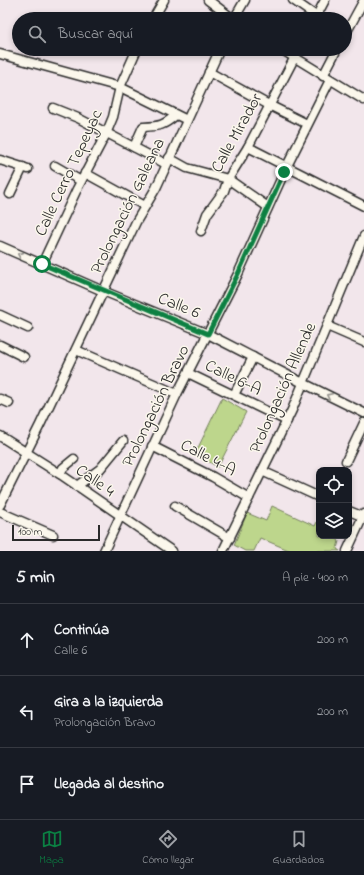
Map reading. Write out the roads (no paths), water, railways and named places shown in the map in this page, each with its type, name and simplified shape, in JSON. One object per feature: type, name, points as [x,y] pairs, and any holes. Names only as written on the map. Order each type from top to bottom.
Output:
[{"type":"street","points":[[157,12],[164,0]]},
{"type":"street","points":[[208,0],[224,12]]},
{"type":"street","points":[[237,12],[245,0]]},
{"type":"street","points":[[293,0],[308,12]]},
{"type":"street","points":[[319,12],[325,0]]},
{"type":"street","points":[[352,22],[364,0]]},
{"type":"street","points":[[0,54],[120,87],[187,120]]},
{"type":"street","name":"Calle Cerro Tepeyac","points":[[42,264],[81,181],[106,134],[113,117],[120,87],[135,56]]},
{"type":"street","name":"Prolongación Galeana","points":[[1,500],[27,453],[136,222],[156,188],[217,56]]},
{"type":"street","points":[[291,56],[364,100]]},
{"type":"street","points":[[326,78],[334,56]]},
{"type":"street","name":"Calle Mirador","points":[[201,231],[207,214],[224,191],[228,178],[248,147],[294,58]]},
{"type":"street","points":[[209,72],[307,124]]},
{"type":"street","name":"Prolongación Bravo","points":[[104,551],[177,394],[238,274],[307,124],[326,78]]},
{"type":"street","points":[[53,108],[78,118],[106,134],[134,147],[168,161],[187,168],[228,178],[268,207]]},
{"type":"street","points":[[134,147],[143,127],[155,127],[165,124],[176,115]]},
{"type":"street","points":[[248,147],[364,206]]},
{"type":"street","points":[[0,160],[26,168],[10,194]]},
{"type":"street","points":[[56,166],[81,181]]},
{"type":"street","points":[[85,173],[145,206]]},
{"type":"street","name":"Prolongación Allende","points":[[223,551],[303,384],[364,236]]},
{"type":"street","name":"Calle 6","points":[[0,246],[103,291],[208,334],[303,384],[364,413]]},
{"type":"street","points":[[0,315],[28,328]]},
{"type":"street","points":[[327,326],[364,342]]},
{"type":"street","points":[[0,345],[24,357]]},
{"type":"street","points":[[76,350],[177,394]]},
{"type":"street","points":[[234,395],[253,357]]},
{"type":"street","name":"Calle 6-A","points":[[188,373],[286,421]]},
{"type":"street","points":[[0,399],[9,403]]},
{"type":"street","points":[[346,461],[364,423]]},
{"type":"street","name":"Calle 4","points":[[0,436],[60,474],[172,551]]},
{"type":"street","points":[[77,486],[100,469],[123,441]]},
{"type":"street","name":"Calle 4-A","points":[[152,446],[213,477],[249,498]]},
{"type":"street","points":[[60,474],[63,468],[74,459]]},
{"type":"street","points":[[262,471],[316,496]]},
{"type":"street","points":[[175,506],[230,538]]},
{"type":"street","points":[[0,512],[53,535]]},
{"type":"street","points":[[347,551],[364,516],[352,512]]}]
